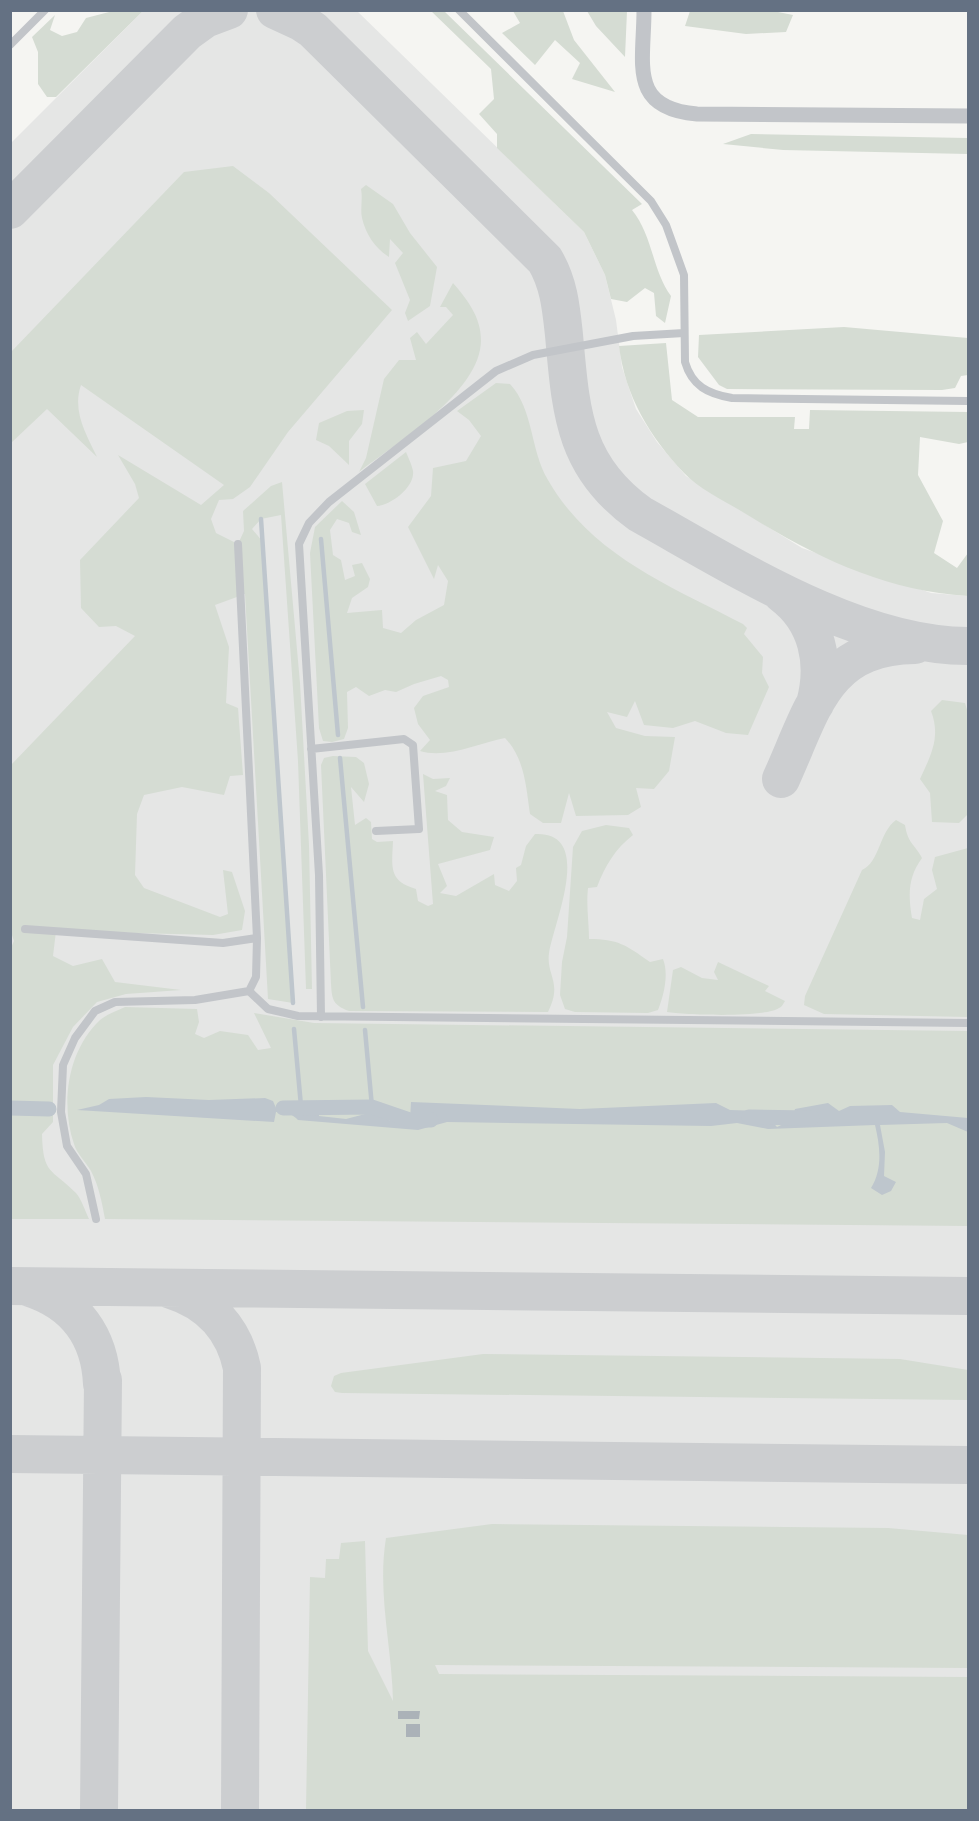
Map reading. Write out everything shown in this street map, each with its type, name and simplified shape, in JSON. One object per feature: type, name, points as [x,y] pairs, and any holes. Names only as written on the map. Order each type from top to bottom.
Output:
[{"type":"street","points":[[644,10],[645,85],[652,99],[666,108],[698,114],[969,116]]},
{"type":"lane","points":[[10,45],[45,10]]},
{"type":"lane","points":[[459,10],[651,201],[666,225],[684,275],[684,333],[688,374],[696,384],[720,396],[969,401]]},
{"type":"lane","points":[[321,1017],[319,875],[299,544],[309,523],[329,502],[496,370],[533,355],[633,336],[684,333]]},
{"type":"lane","points":[[238,544],[257,938],[256,977],[249,991]]},
{"type":"lane","points":[[311,749],[404,739],[412,745],[419,829],[376,831]]},
{"type":"lane","points":[[25,928],[223,944],[257,938]]},
{"type":"lane","points":[[249,991],[268,1009],[298,1016],[969,1023]]},
{"type":"lane","points":[[96,1219],[86,1174],[67,1146],[61,1112],[63,1065],[75,1038],[95,1011],[115,1002],[195,1000],[249,991]]},
{"type":"shaded area","points":[[768,10],[793,15],[786,32],[746,34],[685,26],[690,11]]},
{"type":"shaded area","points":[[113,11],[143,11],[56,97],[47,97],[38,84],[38,52],[32,37],[55,15],[50,30],[62,36],[77,32],[86,18]]},
{"type":"shaded area","points":[[143,11],[357,11],[584,232],[605,275],[616,320],[622,367],[636,409],[657,442],[686,476],[802,548],[931,593],[968,596],[968,1810],[11,1810],[11,143]]},
{"type":"shaded area","points":[[431,11],[444,11],[642,204],[632,210],[644,231],[660,275],[671,296],[665,323],[656,316],[654,293],[645,288],[627,302],[611,299],[605,275],[584,232],[497,148],[497,134],[479,114],[494,99],[491,69]]},
{"type":"shaded area","points":[[513,11],[563,11],[574,40],[615,92],[572,79],[580,63],[555,40],[535,65],[502,33],[520,23]]},
{"type":"shaded area","points":[[587,11],[627,11],[625,57],[596,26]]},
{"type":"shaded area","points":[[751,134],[968,138],[968,154],[783,150],[723,144]]},
{"type":"shaded area","points":[[233,166],[269,193],[392,310],[288,432],[250,487],[233,499],[219,500],[211,519],[216,533],[238,544],[244,531],[243,511],[271,486],[282,482],[300,683],[309,845],[312,989],[306,989],[298,761],[281,515],[261,519],[252,529],[263,542],[293,1003],[268,999],[245,594],[215,605],[229,647],[226,703],[238,708],[243,775],[230,776],[224,795],[182,787],[144,795],[137,814],[135,875],[144,888],[220,917],[228,914],[223,870],[232,872],[245,911],[242,930],[213,935],[56,931],[53,956],[73,966],[102,959],[115,982],[181,990],[126,994],[97,1002],[73,1027],[53,1065],[53,1122],[42,1134],[43,1147],[44,1157],[50,1170],[76,1193],[89,1219],[11,1219],[10,950],[14,941],[10,929],[11,765],[135,636],[116,626],[99,627],[81,608],[80,560],[139,498],[135,484],[118,455],[201,505],[224,485],[81,385],[79,413],[97,457],[47,409],[11,443],[11,352],[184,172]]},
{"type":"shaded area","points":[[366,185],[393,204],[410,233],[437,267],[430,306],[408,321],[405,313],[410,300],[395,263],[403,253],[390,239],[389,257],[375,245],[369,235],[361,211],[361,189]]},
{"type":"shaded area","points":[[453,283],[468,302],[479,324],[481,340],[477,359],[467,378],[434,415],[359,472],[366,458],[384,379],[399,360],[416,360],[410,338],[417,332],[426,344],[453,315],[446,307],[440,307]]},
{"type":"shaded area","points":[[844,327],[968,338],[968,375],[961,376],[955,388],[942,390],[727,389],[719,385],[698,357],[699,335]]},
{"type":"shaded area","points":[[666,343],[672,400],[698,417],[795,417],[794,429],[809,429],[810,410],[968,412],[968,442],[959,444],[920,437],[918,475],[943,521],[934,553],[957,568],[968,553],[968,596],[906,587],[849,568],[795,542],[711,494],[690,479],[660,445],[641,415],[627,382],[619,346]]},
{"type":"shaded area","points":[[496,383],[510,384],[518,394],[548,480],[586,529],[634,566],[743,624],[747,628],[744,634],[763,657],[762,673],[769,687],[748,735],[726,733],[695,721],[673,728],[644,725],[635,701],[627,717],[607,712],[616,728],[645,736],[675,737],[669,771],[654,789],[636,788],[641,807],[628,815],[576,816],[569,793],[561,823],[543,823],[530,814],[521,764],[505,738],[452,752],[420,751],[430,740],[418,724],[414,708],[423,696],[449,687],[448,680],[441,676],[396,692],[385,690],[369,696],[356,687],[347,692],[348,728],[344,739],[332,742],[323,741],[319,728],[310,553],[315,527],[342,501],[354,512],[361,535],[352,532],[349,523],[337,519],[330,530],[333,555],[341,560],[345,580],[355,576],[352,565],[362,563],[370,579],[368,587],[352,598],[347,613],[382,610],[383,628],[401,633],[416,620],[444,605],[448,581],[438,565],[434,579],[408,527],[431,496],[433,468],[466,461],[481,436],[469,420],[457,411]]},
{"type":"shaded area","points":[[364,410],[362,424],[349,441],[349,465],[329,446],[316,440],[319,423],[347,411]]},
{"type":"shaded area","points":[[406,452],[413,471],[410,483],[395,499],[377,506],[365,484]]},
{"type":"shaded area","points":[[942,700],[965,703],[968,713],[968,814],[959,823],[932,822],[930,793],[920,779],[935,738],[931,711]]},
{"type":"shaded area","points":[[356,757],[364,763],[369,784],[364,802],[351,787],[355,825],[366,818],[371,822],[372,839],[377,842],[393,841],[392,866],[396,877],[400,882],[416,889],[418,901],[428,906],[433,904],[423,774],[433,779],[450,778],[446,786],[435,791],[447,795],[448,820],[462,832],[494,837],[490,850],[438,864],[447,886],[440,893],[456,896],[494,874],[495,885],[509,891],[517,881],[516,868],[521,865],[526,846],[535,834],[553,837],[563,847],[567,862],[566,881],[549,953],[554,993],[548,1012],[349,1011],[337,1004],[333,998],[331,984],[321,765],[324,758]]},
{"type":"shaded area","points":[[896,820],[905,825],[910,840],[922,858],[914,872],[910,886],[912,918],[920,920],[924,899],[937,889],[932,870],[935,857],[968,848],[968,1017],[824,1014],[804,1005],[805,996],[862,870],[873,860],[890,825]]},
{"type":"shaded area","points":[[606,825],[629,828],[633,835],[611,858],[597,887],[588,888],[589,939],[621,944],[650,962],[663,959],[666,978],[662,998],[658,1010],[648,1013],[575,1012],[565,1009],[560,995],[562,962],[567,937],[573,847],[582,831]]},
{"type":"shaded area","points":[[718,962],[769,986],[765,991],[785,1001],[780,1008],[758,1013],[707,1015],[667,1012],[673,970],[681,967],[702,978],[718,980],[714,972]]},
{"type":"shaded area","points":[[125,1007],[197,1009],[199,1022],[195,1034],[204,1038],[220,1031],[248,1035],[258,1050],[271,1048],[254,1013],[314,1023],[968,1031],[968,1226],[105,1219],[94,1177],[74,1144],[68,1112],[68,1095],[74,1062],[89,1032],[100,1020]]},
{"type":"shaded area","points":[[146,1097],[209,1100],[265,1098],[273,1101],[276,1108],[312,1107],[319,1111],[319,1116],[346,1119],[369,1113],[372,1107],[390,1121],[410,1120],[411,1102],[580,1109],[716,1103],[730,1110],[767,1111],[767,1116],[777,1127],[792,1120],[795,1109],[828,1103],[839,1111],[850,1106],[892,1105],[900,1112],[968,1118],[968,1132],[947,1123],[880,1125],[885,1152],[884,1176],[896,1182],[891,1191],[882,1195],[871,1188],[879,1165],[875,1125],[768,1129],[737,1123],[711,1126],[447,1122],[418,1130],[298,1120],[282,1112],[276,1112],[274,1122],[77,1110],[99,1105],[109,1099]]},
{"type":"shaded area","points":[[483,1354],[900,1359],[968,1370],[968,1400],[342,1393],[335,1392],[331,1386],[334,1376],[341,1373]]},
{"type":"shaded area","points":[[492,1524],[888,1528],[968,1535],[968,1668],[435,1665],[439,1674],[968,1677],[968,1810],[306,1810],[310,1577],[325,1578],[326,1559],[339,1559],[341,1543],[365,1541],[368,1651],[393,1701],[383,1579],[386,1538]]},
{"type":"building","points":[[398,1711],[420,1711],[419,1719],[398,1719]]},
{"type":"building","points":[[406,1724],[420,1724],[420,1737],[406,1737]]},
{"type":"waterway","points":[[261,519],[293,1003]]},
{"type":"waterway","points":[[321,539],[338,735]]},
{"type":"waterway","points":[[340,758],[363,1007]]},
{"type":"waterway","points":[[294,1029],[301,1106]]},
{"type":"waterway","points":[[365,1030],[372,1107]]},
{"type":"waterway","points":[[283,1108],[372,1107],[410,1120],[431,1120]]},
{"type":"waterway","points":[[10,1108],[49,1109]]},
{"type":"waterway","points":[[749,1117],[812,1118]]},
{"type":"taxiway","points":[[10,210],[187,32],[205,19],[229,10]]},
{"type":"taxiway","points":[[275,10],[313,30],[545,260],[559,296],[569,388],[580,435],[588,456],[618,496],[640,514],[798,600],[884,633],[926,643],[968,646]]},
{"type":"taxiway","points":[[782,594],[804,617],[816,644],[820,673],[815,704]]},
{"type":"taxiway","points":[[781,779],[813,706],[841,669],[860,657],[884,648],[915,645]]},
{"type":"taxiway","points":[[10,1286],[968,1296]]},
{"type":"taxiway","points":[[30,1288],[60,1303],[82,1324],[96,1351],[102,1384]]},
{"type":"taxiway","points":[[171,1290],[197,1302],[218,1319],[233,1341],[242,1368],[240,1810]]},
{"type":"taxiway","points":[[99,1810],[103,1380]]},
{"type":"taxiway","points":[[10,1454],[968,1465]]}]
